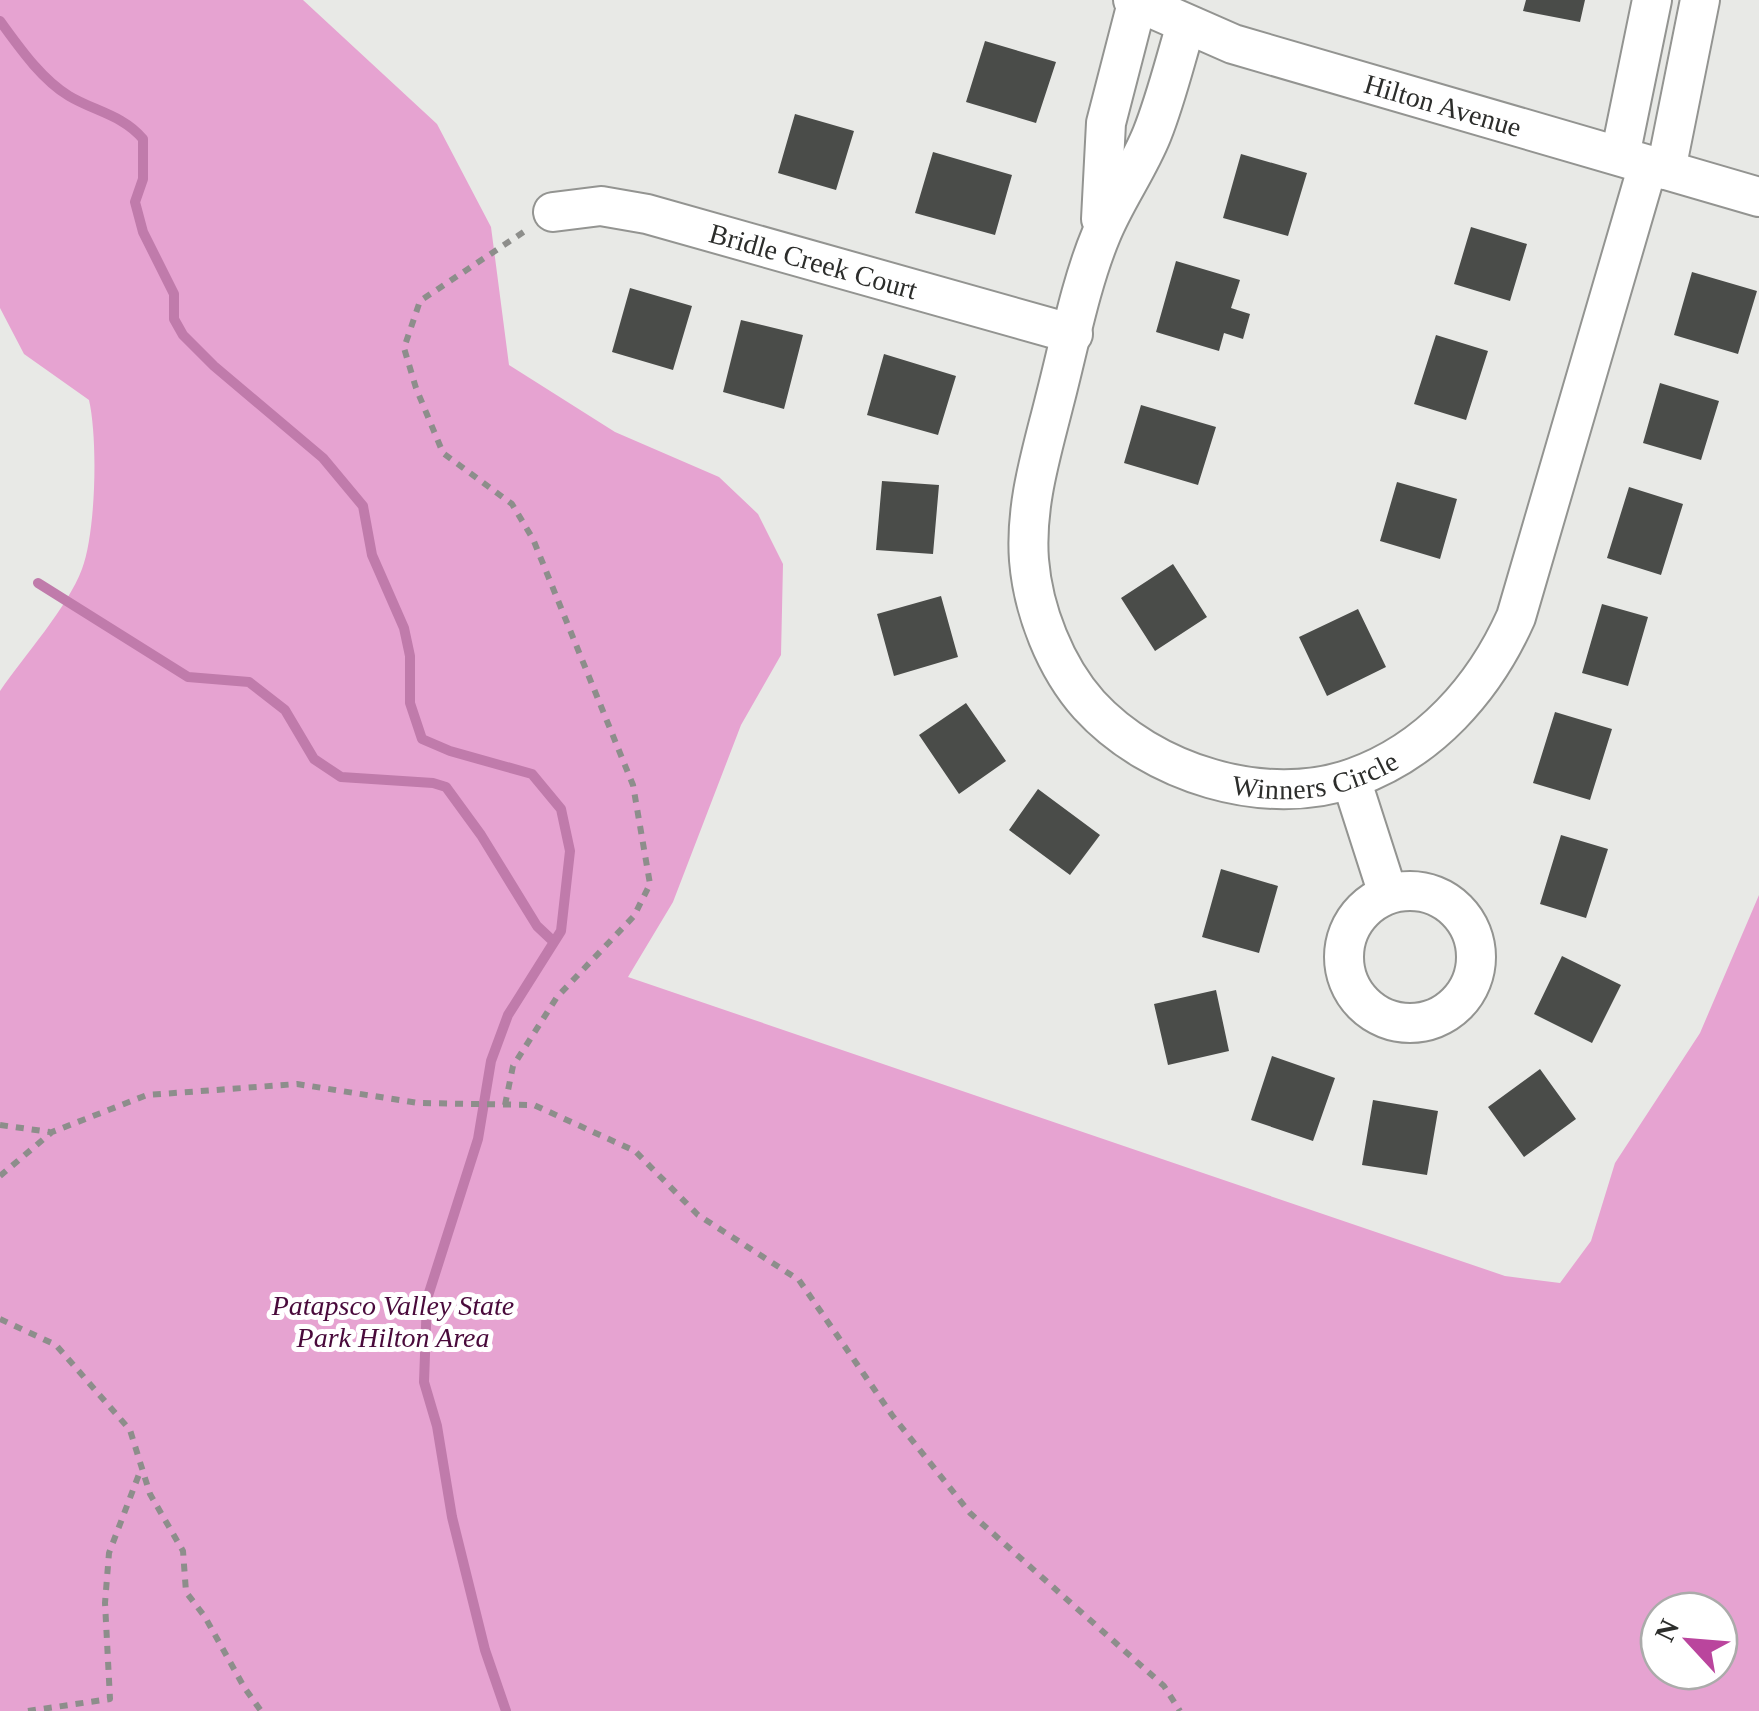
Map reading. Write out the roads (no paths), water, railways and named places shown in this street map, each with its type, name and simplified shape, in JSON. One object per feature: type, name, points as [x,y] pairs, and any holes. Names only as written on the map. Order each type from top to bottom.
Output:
[{"type":"street","points":[[1645,163],[1652,0]]},
{"type":"street","points":[[1645,163],[1700,0]]},
{"type":"street","name":"Hilton Avenue","points":[[1135,2],[1233,44],[1759,197]]},
{"type":"street","name":"Winners Circle","points":[[1100,236],[1106,123],[1135,2]]},
{"type":"street","name":"Winners Circle","points":[[1186,25],[1152,134],[1100,236],[1037,468],[1028,530],[1029,562],[1038,608],[1054,652],[1070,679],[1088,704],[1124,736],[1194,773],[1256,787],[1320,785],[1351,779],[1404,752],[1451,716],[1480,682],[1516,618],[1645,163]]},
{"type":"street","name":"Bridle Creek Court","points":[[553,212],[601,206],[647,214],[1072,334]]},
{"type":"street","points":[[1351,779],[1388,894]]},
{"type":"waterway","points":[[0,21],[49,81],[117,119],[143,139],[143,179],[135,202],[143,232],[174,294],[174,319],[183,335],[323,458],[363,506],[372,555],[404,628],[410,656],[410,703],[422,739],[532,774],[561,809],[570,851],[561,931],[508,1015],[491,1061],[478,1139],[427,1299],[424,1382],[485,1650],[506,1711]]},
{"type":"waterway","points":[[38,583],[188,677],[249,682],[285,710],[314,759],[341,777],[446,787],[537,926],[554,942]]},
{"type":"park label","name":"Patapsco Valley State Park Hilton Area","points":[[393,1321]]}]
